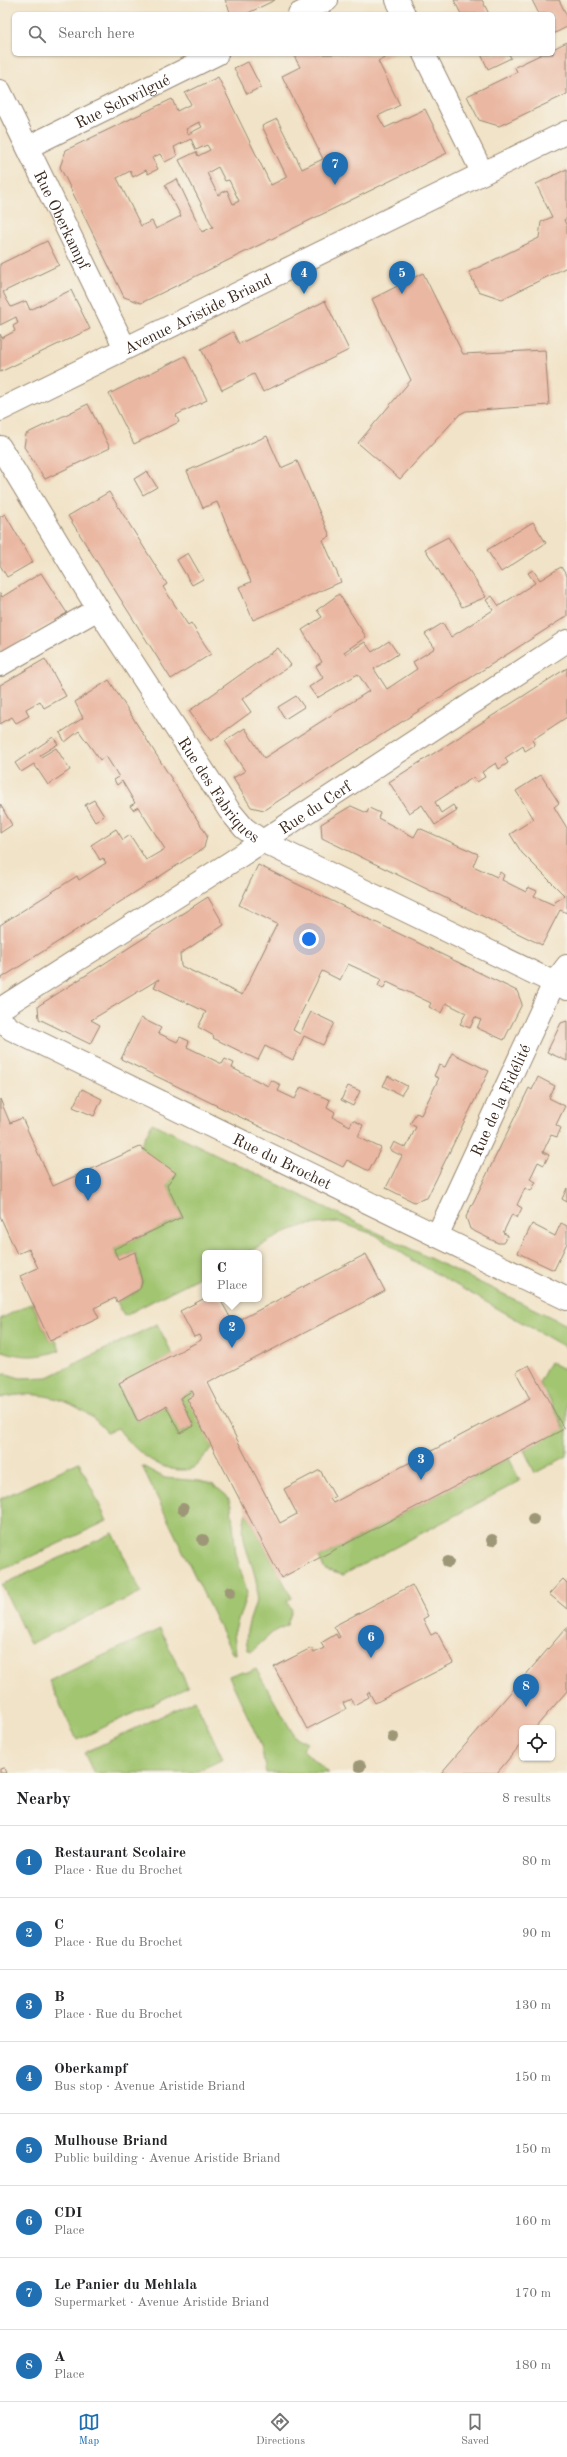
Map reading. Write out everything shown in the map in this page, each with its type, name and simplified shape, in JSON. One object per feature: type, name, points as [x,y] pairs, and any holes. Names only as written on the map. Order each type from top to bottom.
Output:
[{"type":"street","points":[[303,12],[327,0]]},
{"type":"street","points":[[397,0],[403,12]]},
{"type":"street","name":"Rue Schwilgué","points":[[28,147],[213,56]]},
{"type":"street","points":[[425,56],[482,172]]},
{"type":"street","name":"Rue Oberkampf","points":[[0,91],[125,348]]},
{"type":"street","name":"Avenue Aristide Briand","points":[[0,410],[482,172],[567,132]]},
{"type":"street","name":"Rue des Fabriques","points":[[0,447],[98,609],[229,810],[244,828],[262,841],[561,986]]},
{"type":"street","points":[[0,665],[98,609]]},
{"type":"street","name":"Rue du Cerf","points":[[0,1009],[262,841],[567,641]]},
{"type":"street","name":"Rue de la Fidélité","points":[[437,1236],[561,986],[567,966]]},
{"type":"street","name":"Rue du Brochet","points":[[0,1020],[11,1029],[567,1299]]},
{"type":"green space","points":[[152,1123],[567,1325],[567,1348],[412,1260],[376,1235],[338,1222],[306,1225],[288,1231],[252,1250],[202,1250],[202,1276],[124,1316],[117,1302],[138,1291],[142,1282],[135,1252],[118,1259],[114,1249],[182,1217],[167,1185],[140,1147]]},
{"type":"green space","points":[[32,1303],[50,1341],[55,1338],[60,1350],[37,1356],[23,1356],[0,1350],[0,1319]]},
{"type":"green space","points":[[157,1324],[173,1355],[118,1385],[136,1420],[139,1421],[166,1406],[181,1433],[194,1426],[180,1398],[192,1391],[194,1395],[188,1399],[213,1447],[194,1468],[183,1470],[161,1466],[141,1453],[132,1445],[118,1428],[107,1432],[84,1412],[59,1399],[30,1395],[16,1395],[0,1398],[0,1372],[20,1378],[48,1377]]},
{"type":"green space","points":[[550,1362],[567,1371],[567,1456],[535,1473],[524,1450],[564,1428],[546,1393],[539,1383]]},
{"type":"green space","points":[[509,1458],[520,1481],[343,1575],[325,1570],[319,1558]]},
{"type":"green space","points":[[79,1462],[107,1521],[0,1571],[0,1499]]},
{"type":"green space","points":[[142,1466],[165,1478],[200,1481],[214,1485],[228,1497],[231,1505],[236,1554],[247,1593],[234,1633],[236,1654],[232,1653]]},
{"type":"green space","points":[[247,1513],[292,1598],[287,1601],[292,1610],[287,1625],[272,1633],[252,1651],[248,1650],[246,1641],[248,1625],[257,1595],[257,1587],[256,1578],[244,1541],[243,1531]]},
{"type":"green space","points":[[113,1533],[141,1592],[30,1644],[2,1585]]},
{"type":"green space","points":[[160,1629],[188,1687],[77,1740],[49,1681]]},
{"type":"green space","points":[[256,1669],[295,1737],[307,1743],[302,1749],[329,1773],[266,1773],[261,1745],[229,1676],[240,1672],[248,1673]]},
{"type":"green space","points":[[195,1700],[223,1759],[194,1773],[94,1773],[84,1753]]},
{"type":"building","points":[[225,0],[275,0],[250,12],[230,12]]},
{"type":"building","points":[[454,0],[482,0],[488,12],[460,12]]},
{"type":"building","points":[[532,0],[559,0],[567,16],[567,27],[555,33],[555,12],[538,12]]},
{"type":"building","points":[[567,42],[567,94],[499,126],[479,120],[467,96],[517,72],[515,67],[538,56],[555,56],[555,48]]},
{"type":"building","points":[[294,56],[389,56],[378,61],[400,105],[378,116],[385,128],[425,109],[447,153],[141,303],[124,297],[60,167],[66,150],[172,99],[177,111],[191,104],[185,93],[218,77],[271,185],[287,177],[262,126],[277,119],[302,169],[323,159],[282,76],[300,67]],"holes":[[[199,122],[202,127],[188,134],[186,129]],[[191,139],[196,150],[207,145],[210,150],[198,156],[196,152],[179,160],[213,227],[202,232],[177,179],[165,185],[181,216],[156,229],[152,221],[141,226],[117,178],[130,171],[133,177],[146,170],[148,174],[158,169],[152,158],[160,154],[165,162],[177,156],[174,147]],[[218,167],[225,181],[229,180],[239,201],[233,204],[227,190],[218,195],[207,173]]]},
{"type":"building","points":[[482,56],[510,56],[511,58],[488,69]]},
{"type":"building","points":[[248,62],[261,87],[247,94],[234,68]]},
{"type":"building","points":[[567,169],[567,218],[564,220],[567,226],[567,267],[502,299],[478,291],[469,272],[539,238],[541,222],[552,217],[536,184]]},
{"type":"building","points":[[47,241],[59,265],[3,292],[11,307],[26,301],[30,310],[71,290],[90,329],[0,372],[0,334],[2,338],[15,331],[13,326],[18,323],[16,317],[0,325],[0,264]]},
{"type":"building","points":[[423,273],[463,354],[545,350],[549,405],[466,411],[460,414],[400,479],[358,443],[411,380],[372,299]]},
{"type":"building","points":[[325,301],[349,350],[263,392],[254,374],[222,390],[201,349],[233,332],[239,344]]},
{"type":"building","points":[[185,356],[207,400],[176,415],[179,422],[134,444],[109,394]]},
{"type":"building","points":[[88,404],[110,448],[45,479],[24,447],[26,434]]},
{"type":"building","points":[[267,436],[281,468],[297,461],[330,536],[323,540],[341,582],[253,620],[239,587],[251,582],[217,502],[203,508],[187,471]]},
{"type":"building","points":[[147,471],[157,487],[143,495],[134,479]]},
{"type":"building","points":[[109,492],[167,584],[163,587],[188,625],[191,623],[211,654],[171,679],[68,516]]},
{"type":"building","points":[[5,514],[33,562],[7,577],[0,565],[0,517]]},
{"type":"building","points":[[533,522],[546,543],[501,572],[487,550]]},
{"type":"building","points":[[448,537],[486,597],[462,607],[425,549]]},
{"type":"building","points":[[188,553],[203,579],[192,585],[177,560]]},
{"type":"building","points":[[561,567],[567,576],[567,616],[264,810],[251,807],[233,778],[245,771],[225,741],[245,728],[264,758],[369,691],[358,674],[317,698],[309,687],[323,678],[316,666],[322,662],[302,630],[322,617],[317,610],[339,594],[366,637],[344,652],[345,654],[365,642],[372,652],[389,641],[398,654],[374,669],[387,689],[417,669],[413,662],[435,648],[425,634],[443,623],[451,637],[493,610],[486,600],[492,596],[499,606],[535,583],[528,573],[533,570],[540,580]]},
{"type":"building","points":[[41,573],[67,613],[0,654],[0,593],[2,597]]},
{"type":"building","points":[[278,648],[291,665],[242,699],[251,712],[211,741],[189,711]]},
{"type":"building","points":[[45,659],[66,696],[44,708],[40,701],[26,709],[29,716],[16,723],[12,717],[0,724],[0,685]]},
{"type":"building","points":[[567,668],[567,717],[532,740],[535,745],[525,751],[523,746],[505,758],[508,763],[499,769],[496,763],[482,772],[485,777],[477,782],[474,777],[435,802],[441,813],[453,805],[457,811],[435,825],[422,805],[409,813],[389,782]]},
{"type":"building","points":[[109,680],[207,835],[204,848],[0,979],[0,925],[77,876],[79,880],[106,863],[103,858],[100,860],[91,845],[116,829],[123,840],[130,835],[146,860],[165,849],[138,807],[133,810],[130,806],[135,803],[122,781],[117,785],[114,780],[119,777],[106,756],[100,760],[79,731],[65,742],[60,733],[83,718],[75,702]]},
{"type":"building","points":[[296,696],[304,707],[285,719],[278,707]]},
{"type":"building","points":[[53,737],[58,744],[40,755],[41,757],[56,748],[70,770],[48,785],[34,764],[21,772],[15,763]]},
{"type":"building","points":[[541,775],[559,803],[554,807],[567,828],[567,913],[560,910],[542,945],[322,838],[321,824],[351,806],[367,813],[369,808],[380,813],[378,818],[414,837],[419,828],[478,854],[473,866],[497,877],[500,872],[504,875],[502,880],[526,892],[528,887],[537,891],[534,896],[554,905],[555,902],[565,896],[522,853],[510,834],[534,819],[516,791]]},
{"type":"building","points":[[94,800],[104,816],[95,822],[85,805]]},
{"type":"building","points":[[0,804],[12,825],[0,833]]},
{"type":"building","points":[[258,865],[517,991],[522,1004],[504,1040],[477,1028],[481,1020],[475,1017],[470,1028],[460,1024],[466,1013],[446,1003],[441,1013],[429,1007],[431,1003],[387,982],[383,989],[378,986],[381,979],[348,964],[340,980],[322,971],[293,1030],[300,1034],[311,1012],[334,1023],[323,1045],[304,1036],[293,1060],[265,1046],[258,1060],[213,1038],[214,1036],[198,1027],[206,1012],[154,987],[159,979],[91,1020],[100,1025],[90,1044],[39,1019],[38,1006],[208,897],[224,925],[180,954],[181,966],[242,995],[277,924],[239,905]]},
{"type":"building","points":[[141,1018],[161,1028],[158,1033],[177,1042],[180,1037],[189,1041],[187,1047],[222,1064],[225,1059],[234,1063],[232,1068],[268,1086],[271,1080],[281,1085],[278,1091],[295,1099],[301,1087],[330,1100],[327,1107],[335,1112],[333,1117],[350,1126],[353,1120],[363,1125],[358,1137],[381,1148],[369,1171],[347,1160],[343,1167],[121,1059]]},
{"type":"building","points":[[567,1021],[567,1061],[547,1052],[561,1023]]},
{"type":"building","points":[[452,1053],[489,1071],[427,1198],[414,1202],[386,1188],[402,1156],[390,1150],[394,1142],[406,1148],[416,1127],[410,1124],[416,1113],[421,1115],[439,1078],[434,1076],[439,1065],[445,1067]]},
{"type":"building","points":[[388,1076],[407,1086],[401,1095],[383,1086]]},
{"type":"building","points":[[538,1077],[555,1086],[549,1098],[565,1106],[556,1125],[561,1128],[557,1137],[551,1135],[543,1152],[549,1155],[544,1165],[538,1162],[530,1179],[536,1182],[531,1191],[525,1188],[517,1205],[522,1208],[517,1218],[512,1214],[503,1233],[508,1235],[503,1243],[498,1243],[470,1229],[466,1217],[529,1088],[532,1090]]},
{"type":"building","points":[[348,1086],[360,1091],[353,1106],[341,1100]]},
{"type":"building","points":[[82,1089],[102,1099],[94,1116],[73,1107]]},
{"type":"building","points":[[0,1099],[10,1123],[22,1118],[53,1186],[140,1147],[176,1173],[167,1185],[182,1217],[114,1249],[118,1259],[135,1252],[142,1282],[140,1289],[117,1302],[115,1298],[94,1308],[99,1318],[50,1341],[20,1276],[38,1268],[29,1249],[17,1254],[0,1216]]},
{"type":"building","points":[[567,1188],[567,1202],[562,1199]]},
{"type":"building","points":[[561,1223],[567,1226],[567,1243],[554,1270],[518,1253],[532,1224],[555,1236]]},
{"type":"building","points":[[366,1254],[385,1291],[208,1383],[280,1523],[297,1514],[284,1489],[320,1470],[335,1497],[330,1499],[333,1503],[530,1399],[516,1372],[529,1365],[564,1429],[281,1578],[187,1399],[194,1395],[192,1391],[180,1398],[194,1426],[180,1433],[166,1406],[139,1421],[137,1420],[119,1383],[201,1340],[199,1335],[194,1337],[180,1311],[202,1300],[202,1302],[222,1302],[231,1319],[226,1322],[228,1326]]},
{"type":"building","points":[[563,1579],[567,1583],[567,1609],[549,1594]]},
{"type":"building","points":[[412,1585],[428,1616],[423,1619],[431,1635],[437,1632],[453,1663],[375,1703],[369,1692],[367,1693],[369,1697],[354,1705],[351,1699],[343,1703],[346,1709],[307,1729],[274,1667],[311,1648],[314,1653],[324,1648],[321,1643],[336,1634],[338,1638],[340,1637],[334,1626]]},
{"type":"building","points":[[567,1627],[567,1691],[538,1725],[519,1725],[519,1747],[497,1773],[441,1773]]},
{"type":"building","points":[[4,1768],[6,1773],[0,1773],[0,1769]]},
{"type":"place","name":"Le Panier du Mehlala","points":[[335,185]]},
{"type":"place","name":"Oberkampf","points":[[304,294]]},
{"type":"place","name":"Mulhouse Briand","points":[[402,294]]},
{"type":"place","name":"Restaurant Scolaire","points":[[88,1201]]},
{"type":"place","name":"C","points":[[232,1348]]},
{"type":"place","name":"B","points":[[421,1480]]},
{"type":"place","name":"CDI","points":[[371,1658]]},
{"type":"place","name":"A","points":[[526,1707]]}]
